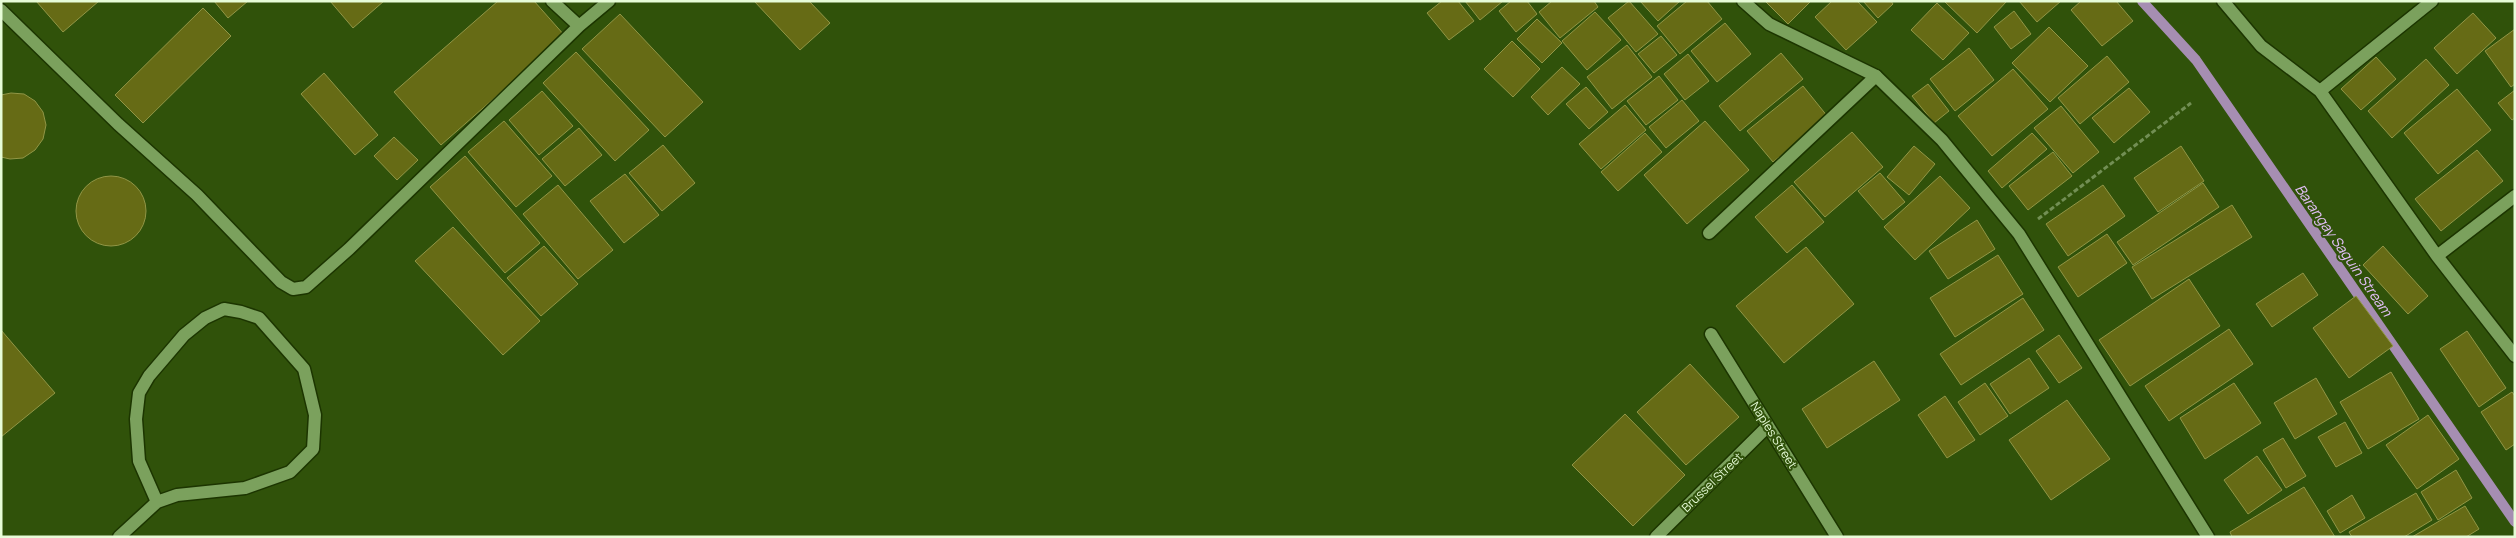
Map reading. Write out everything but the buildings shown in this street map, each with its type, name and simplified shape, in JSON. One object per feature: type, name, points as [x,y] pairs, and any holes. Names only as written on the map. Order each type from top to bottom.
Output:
[{"type":"street","points":[[552,1],[579,26]]},
{"type":"street","points":[[1,10],[118,124],[197,195],[281,282],[293,289],[306,287],[350,249],[579,26],[608,1]]},
{"type":"street","points":[[1743,1],[1769,24],[1876,76],[1942,140],[2019,234],[2208,537]]},
{"type":"street","points":[[2224,1],[2261,46],[2320,91],[2437,256],[2515,356]]},
{"type":"street","points":[[2320,91],[2432,1]]},
{"type":"street","points":[[1709,233],[1876,76]]},
{"type":"street","points":[[2437,256],[2515,196]]},
{"type":"street","points":[[119,537],[158,502],[177,495],[245,488],[281,476],[290,472],[313,449],[315,415],[304,369],[258,318],[224,309],[205,318],[184,335],[149,376],[139,392],[136,419],[138,462],[158,502]]},
{"type":"street","name":"Naples Street","points":[[1711,334],[1837,537]]},
{"type":"street","name":"Brussel Street","points":[[1656,537],[1768,426]]},
{"type":"path","points":[[2019,234],[2191,103]]},
{"type":"waterway","name":"Barangay Saguin Stream","points":[[2142,1],[2196,60],[2515,522]]}]
